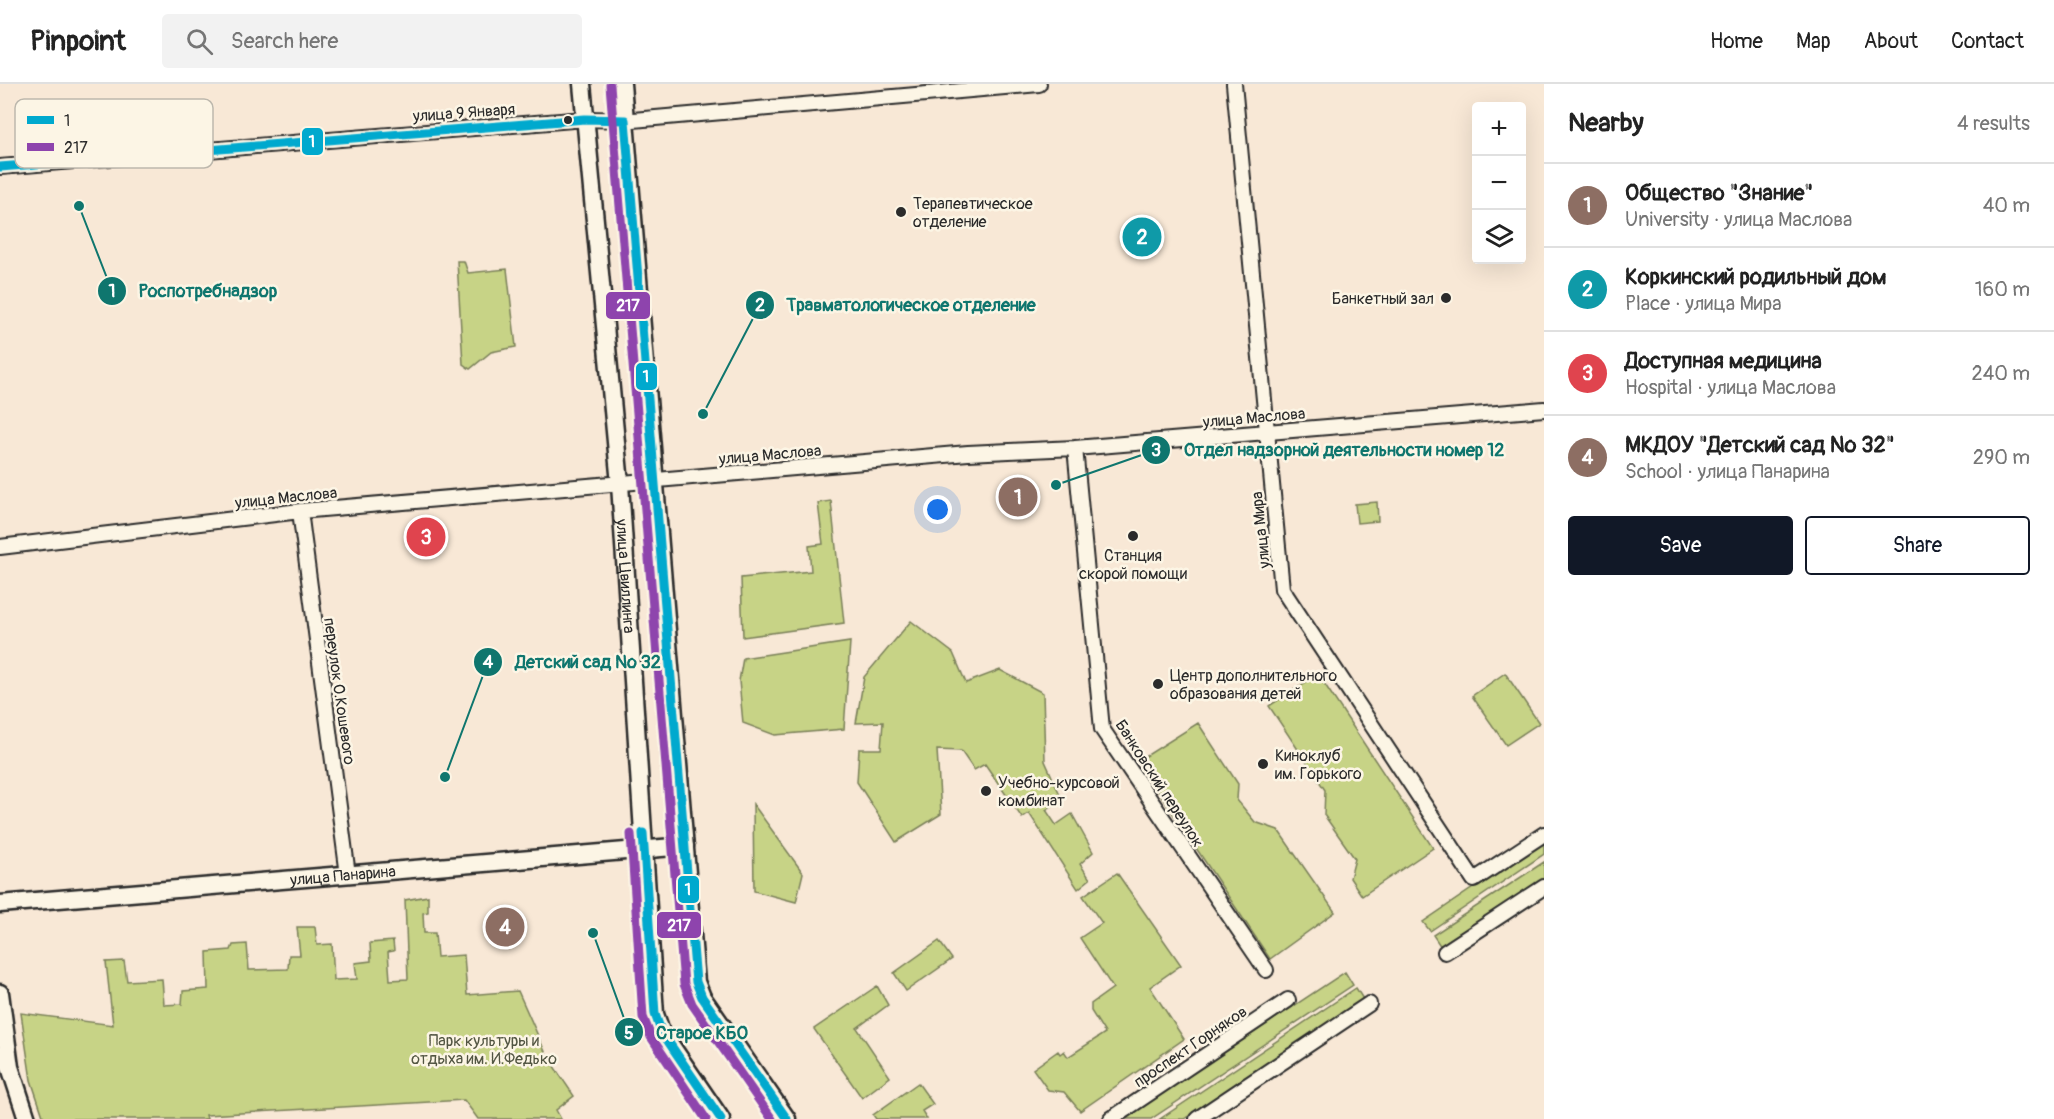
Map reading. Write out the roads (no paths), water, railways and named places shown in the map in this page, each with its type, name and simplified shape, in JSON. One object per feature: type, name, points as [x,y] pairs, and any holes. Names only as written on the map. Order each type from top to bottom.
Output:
[{"type":"street","name":"улица Цвиллинга","points":[[582,84],[620,484],[655,1014],[661,1030],[721,1119]]},
{"type":"street","points":[[622,84],[696,982],[702,997],[787,1119]]},
{"type":"street","name":"улица 9 Января","points":[[213,150],[585,119],[625,120],[1039,84]]},
{"type":"street","name":"улица Мира","points":[[1234,84],[1282,589],[1474,880],[1544,834]]},
{"type":"street","name":"улица 9 Января","points":[[0,167],[15,166]]},
{"type":"street","name":"улица Маслова","points":[[0,547],[300,511],[968,453],[1075,448],[1544,409]]},
{"type":"street","name":"Банковский переулок","points":[[1075,448],[1102,729],[1266,970]]},
{"type":"street","name":"переулок О.Кошевого","points":[[300,511],[348,874]]},
{"type":"street","name":"улица Панарина","points":[[0,904],[685,846]]},
{"type":"street","points":[[1445,952],[1544,886]]},
{"type":"street","points":[[0,993],[5,1068],[27,1119]]},
{"type":"street","name":"проспект Горняков","points":[[1111,1119],[1288,1000]]},
{"type":"street","points":[[1197,1119],[1369,1004]]},
{"type":"place","name":"Роспотребнадзор","points":[[79,206]]},
{"type":"place","name":"Терапевтическое отделение","points":[[901,212]]},
{"type":"place","name":"Коркинский родильный дом","points":[[1142,237]]},
{"type":"place","name":"Банкетный зал","points":[[1446,298]]},
{"type":"place","name":"Травматологическое отделение","points":[[703,414]]},
{"type":"place","name":"Отдел надзорной деятельности номер 12","points":[[1056,485]]},
{"type":"place","name":"Общество \"Знание\"","points":[[1018,497]]},
{"type":"place","name":"Станция скорой помощи","points":[[1133,536]]},
{"type":"place","name":"Доступная медицина","points":[[426,537]]},
{"type":"place","name":"Центр дополнительного образования детей","points":[[1158,684]]},
{"type":"place","name":"Киноклуб им. Горького","points":[[1263,764]]},
{"type":"place","name":"Детский сад № 32","points":[[445,777]]},
{"type":"place","name":"Учебно-курсовой комбинат","points":[[986,791]]},
{"type":"place","name":"МКДОУ \"Детский сад № 32\"","points":[[505,927]]},
{"type":"place","name":"Старое КБО","points":[[593,933]]},
{"type":"park label","name":"Парк культуры и отдыха им. И.Федько","points":[[484,1049]]}]
